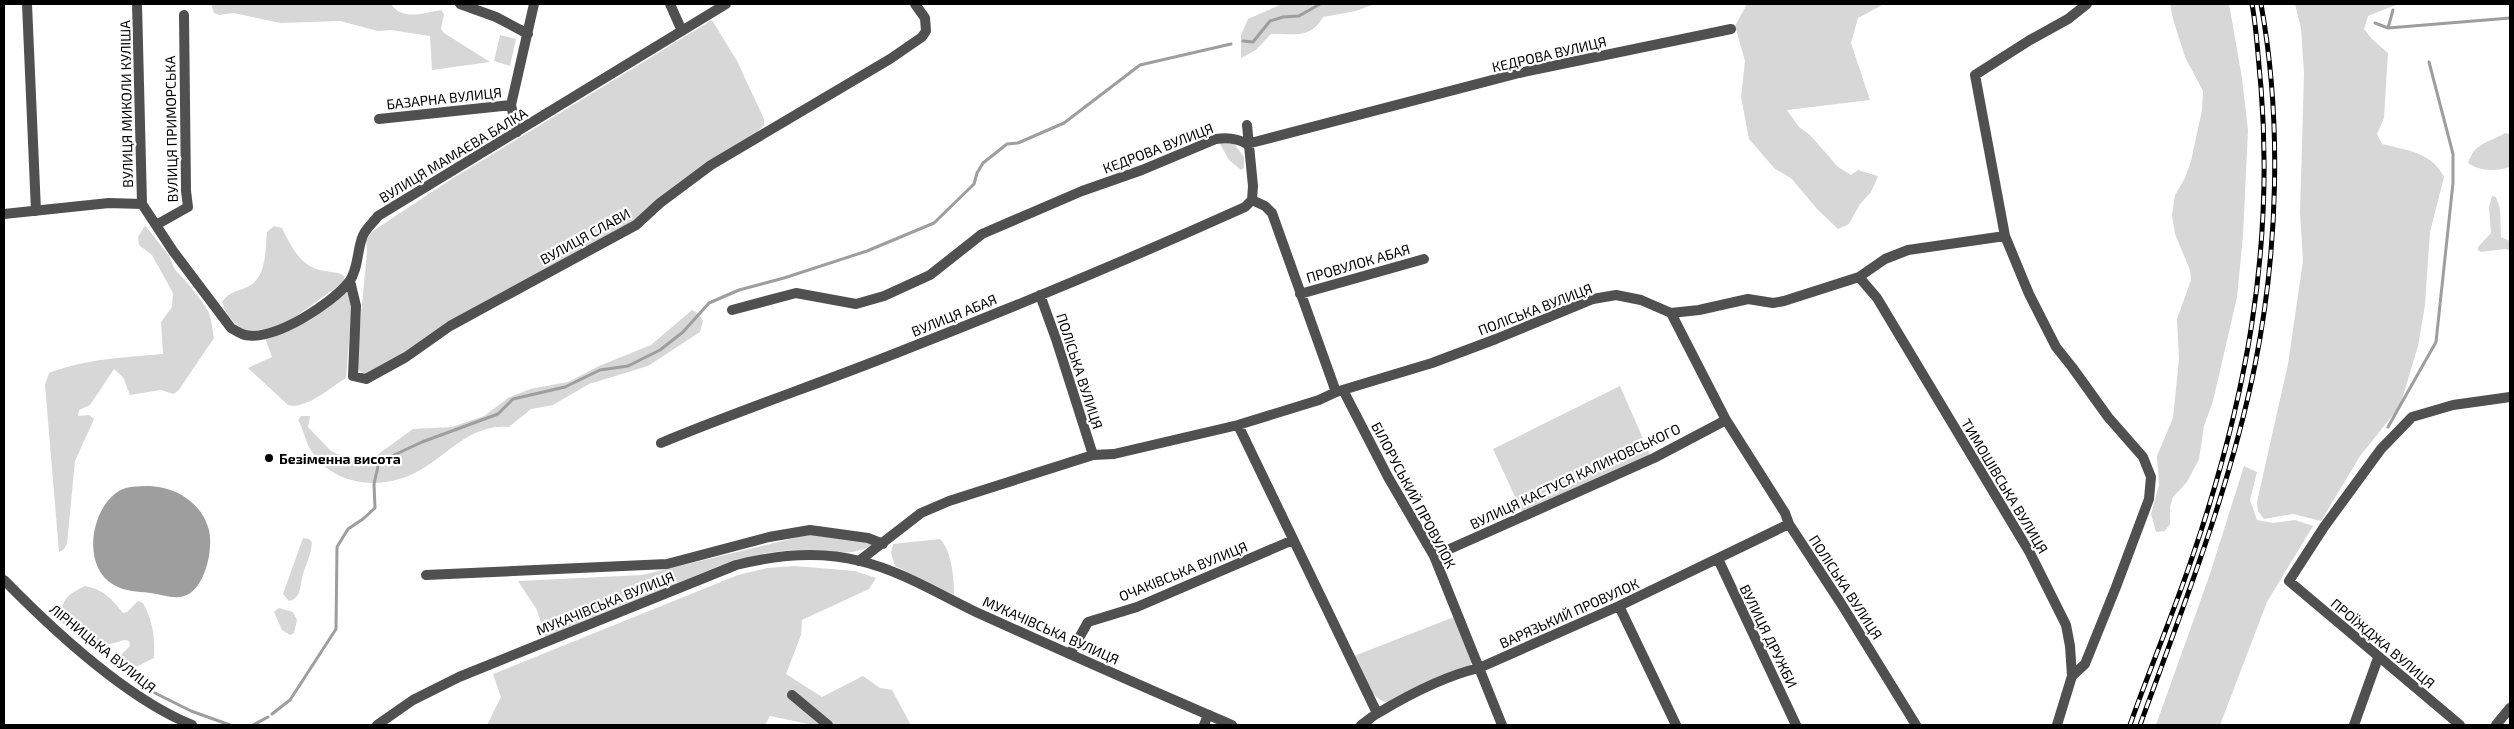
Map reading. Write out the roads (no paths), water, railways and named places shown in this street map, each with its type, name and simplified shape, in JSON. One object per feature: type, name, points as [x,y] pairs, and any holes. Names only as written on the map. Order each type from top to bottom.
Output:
[{"type":"street","points":[[27,4],[36,211]]},
{"type":"street","name":"ВУЛИЦЯ МИКОЛИ КУЛІША","points":[[137,4],[142,204]]},
{"type":"street","points":[[460,4],[496,17],[528,34]]},
{"type":"street","points":[[517,132],[511,106],[534,4]]},
{"type":"street","points":[[670,4],[682,31]]},
{"type":"street","name":"ВУЛИЦЯ МАМАЄВА БАЛКА","points":[[142,204],[173,251],[231,328],[245,335],[263,334],[293,324],[332,298],[350,281],[357,264],[362,236],[378,216],[726,4]]},
{"type":"street","name":"ВУЛИЦЯ СЛАВИ","points":[[350,281],[356,306],[353,376],[366,379],[406,357],[450,326],[636,225],[660,203],[711,165],[890,59],[922,37],[926,31],[925,18],[915,4]]},
{"type":"street","points":[[2072,676],[2085,664],[2113,596],[2149,499],[2151,477],[2143,457],[2108,417],[2072,366],[2056,347],[2029,294],[2005,236],[1975,75],[2030,40],[2068,19],[2087,4]]},
{"type":"street","name":"ВУЛИЦЯ ПРИМОРСЬКА","points":[[156,225],[188,208],[186,190],[184,15]]},
{"type":"street","name":"КЕДРОВА ВУЛИЦЯ","points":[[732,310],[796,293],[856,304],[884,296],[930,276],[982,234],[1082,191],[1142,170],[1216,139],[1227,137],[1240,139],[1247,144],[1519,73],[1731,29]]},
{"type":"street","name":"БАЗАРНА ВУЛИЦЯ","points":[[379,119],[511,106]]},
{"type":"street","points":[[1247,125],[1247,144],[1253,186],[1252,200]]},
{"type":"street","name":"БІЛОРУСЬКИЙ ПРОВУЛОК","points":[[1252,200],[1265,206],[1272,213],[1300,294],[1339,391],[1434,556],[1502,725]]},
{"type":"street","name":"ВУЛИЦЯ АБАЯ","points":[[662,443],[737,412],[909,348],[1040,295],[1168,242],[1245,207],[1252,200]]},
{"type":"street","points":[[4,214],[109,203],[142,204]]},
{"type":"street","points":[[1671,312],[1699,310],[1748,299],[1773,302],[1784,301],[1859,277],[1885,259],[1908,250],[2005,236]]},
{"type":"street","name":"ПРОВУЛОК АБАЯ","points":[[1300,294],[1424,259]]},
{"type":"street","name":"ТИМОШІВСЬКА ВУЛИЦЯ","points":[[1859,277],[1878,298],[2030,553],[2066,625],[2070,646],[2072,676],[2057,725]]},
{"type":"street","name":"ПОЛІСЬКА ВУЛИЦЯ","points":[[1040,295],[1056,339],[1092,455]]},
{"type":"street","name":"ПОЛІСЬКА ВУЛИЦЯ","points":[[883,544],[921,513],[949,500],[1092,455],[1114,454],[1238,425],[1450,356],[1593,299],[1616,295],[1641,300],[1671,312],[1726,420],[1785,513],[1788,524],[1842,605],[1916,725]]},
{"type":"street","name":"ПРОЇЖДЖА ВУЛИЦЯ","points":[[2460,725],[2378,658],[2289,581],[2324,528],[2381,449],[2412,417],[2453,405],[2510,397]]},
{"type":"street","name":"ВУЛИЦЯ КАСТУСЯ КАЛИНОВСЬКОГО","points":[[1434,556],[1654,458],[1726,420]]},
{"type":"street","points":[[1238,425],[1377,713]]},
{"type":"street","name":"ВАРЯЗЬКИЙ ПРОВУЛОК","points":[[1361,725],[1377,713],[1409,696],[1479,668],[1619,606],[1788,524]]},
{"type":"street","name":"МУКАЧІВСЬКА ВУЛИЦЯ","points":[[426,575],[667,564],[769,537],[810,530],[868,538],[883,544]]},
{"type":"street","name":"ОЧАКІВСЬКА ВУЛИЦЯ","points":[[1070,654],[1088,622],[1137,607],[1293,540]]},
{"type":"street","points":[[858,561],[883,544]]},
{"type":"street","name":"МУКАЧІВСЬКА ВУЛИЦЯ","points":[[377,725],[413,700],[459,677],[736,565],[768,557],[798,555],[858,561],[887,569],[1070,654],[1232,725]]},
{"type":"street","name":"ВУЛИЦЯ ДРУЖБИ","points":[[1718,559],[1796,725]]},
{"type":"street","name":"ЛІРНИЦЬКА ВУЛИЦЯ","points":[[4,580],[89,658],[148,702],[192,725]]},
{"type":"street","points":[[1619,606],[1676,725]]},
{"type":"street","points":[[2354,725],[2378,658]]},
{"type":"street","points":[[792,695],[828,725]]},
{"type":"street","points":[[2496,725],[2510,708]]},
{"type":"street","points":[[1204,725],[1208,715]]},
{"type":"waterway","points":[[1243,41],[1253,42],[1270,21],[1283,17],[1299,16],[1320,4]]},
{"type":"waterway","points":[[2388,28],[2393,10]]},
{"type":"waterway","points":[[2375,23],[2388,28],[2510,18]]},
{"type":"waterway","points":[[272,714],[290,700],[336,629],[337,547],[348,529],[375,508],[374,484],[379,462],[422,442],[498,414],[513,399],[565,387],[600,370],[628,366],[660,350],[683,332],[709,303],[739,290],[784,278],[867,251],[934,223],[974,184],[977,173],[983,163],[1007,144],[1018,143],[1064,123],[1140,65],[1231,44]]},
{"type":"waterway","points":[[2388,427],[2436,342],[2453,183],[2453,154],[2429,62]]},
{"type":"waterway","points":[[155,693],[191,711],[230,725]]},
{"type":"waterway","points":[[253,725],[268,717]]},
{"type":"railway","points":[[2130,725],[2186,576],[2212,497],[2228,440],[2252,324],[2263,208],[2264,148],[2261,87],[2252,4]]},
{"type":"railway","points":[[2140,725],[2189,592],[2233,457],[2245,411],[2263,321],[2273,231],[2274,139],[2268,48],[2261,4]]},
{"type":"place","name":"Безіменна висота","points":[[269,458]]}]
